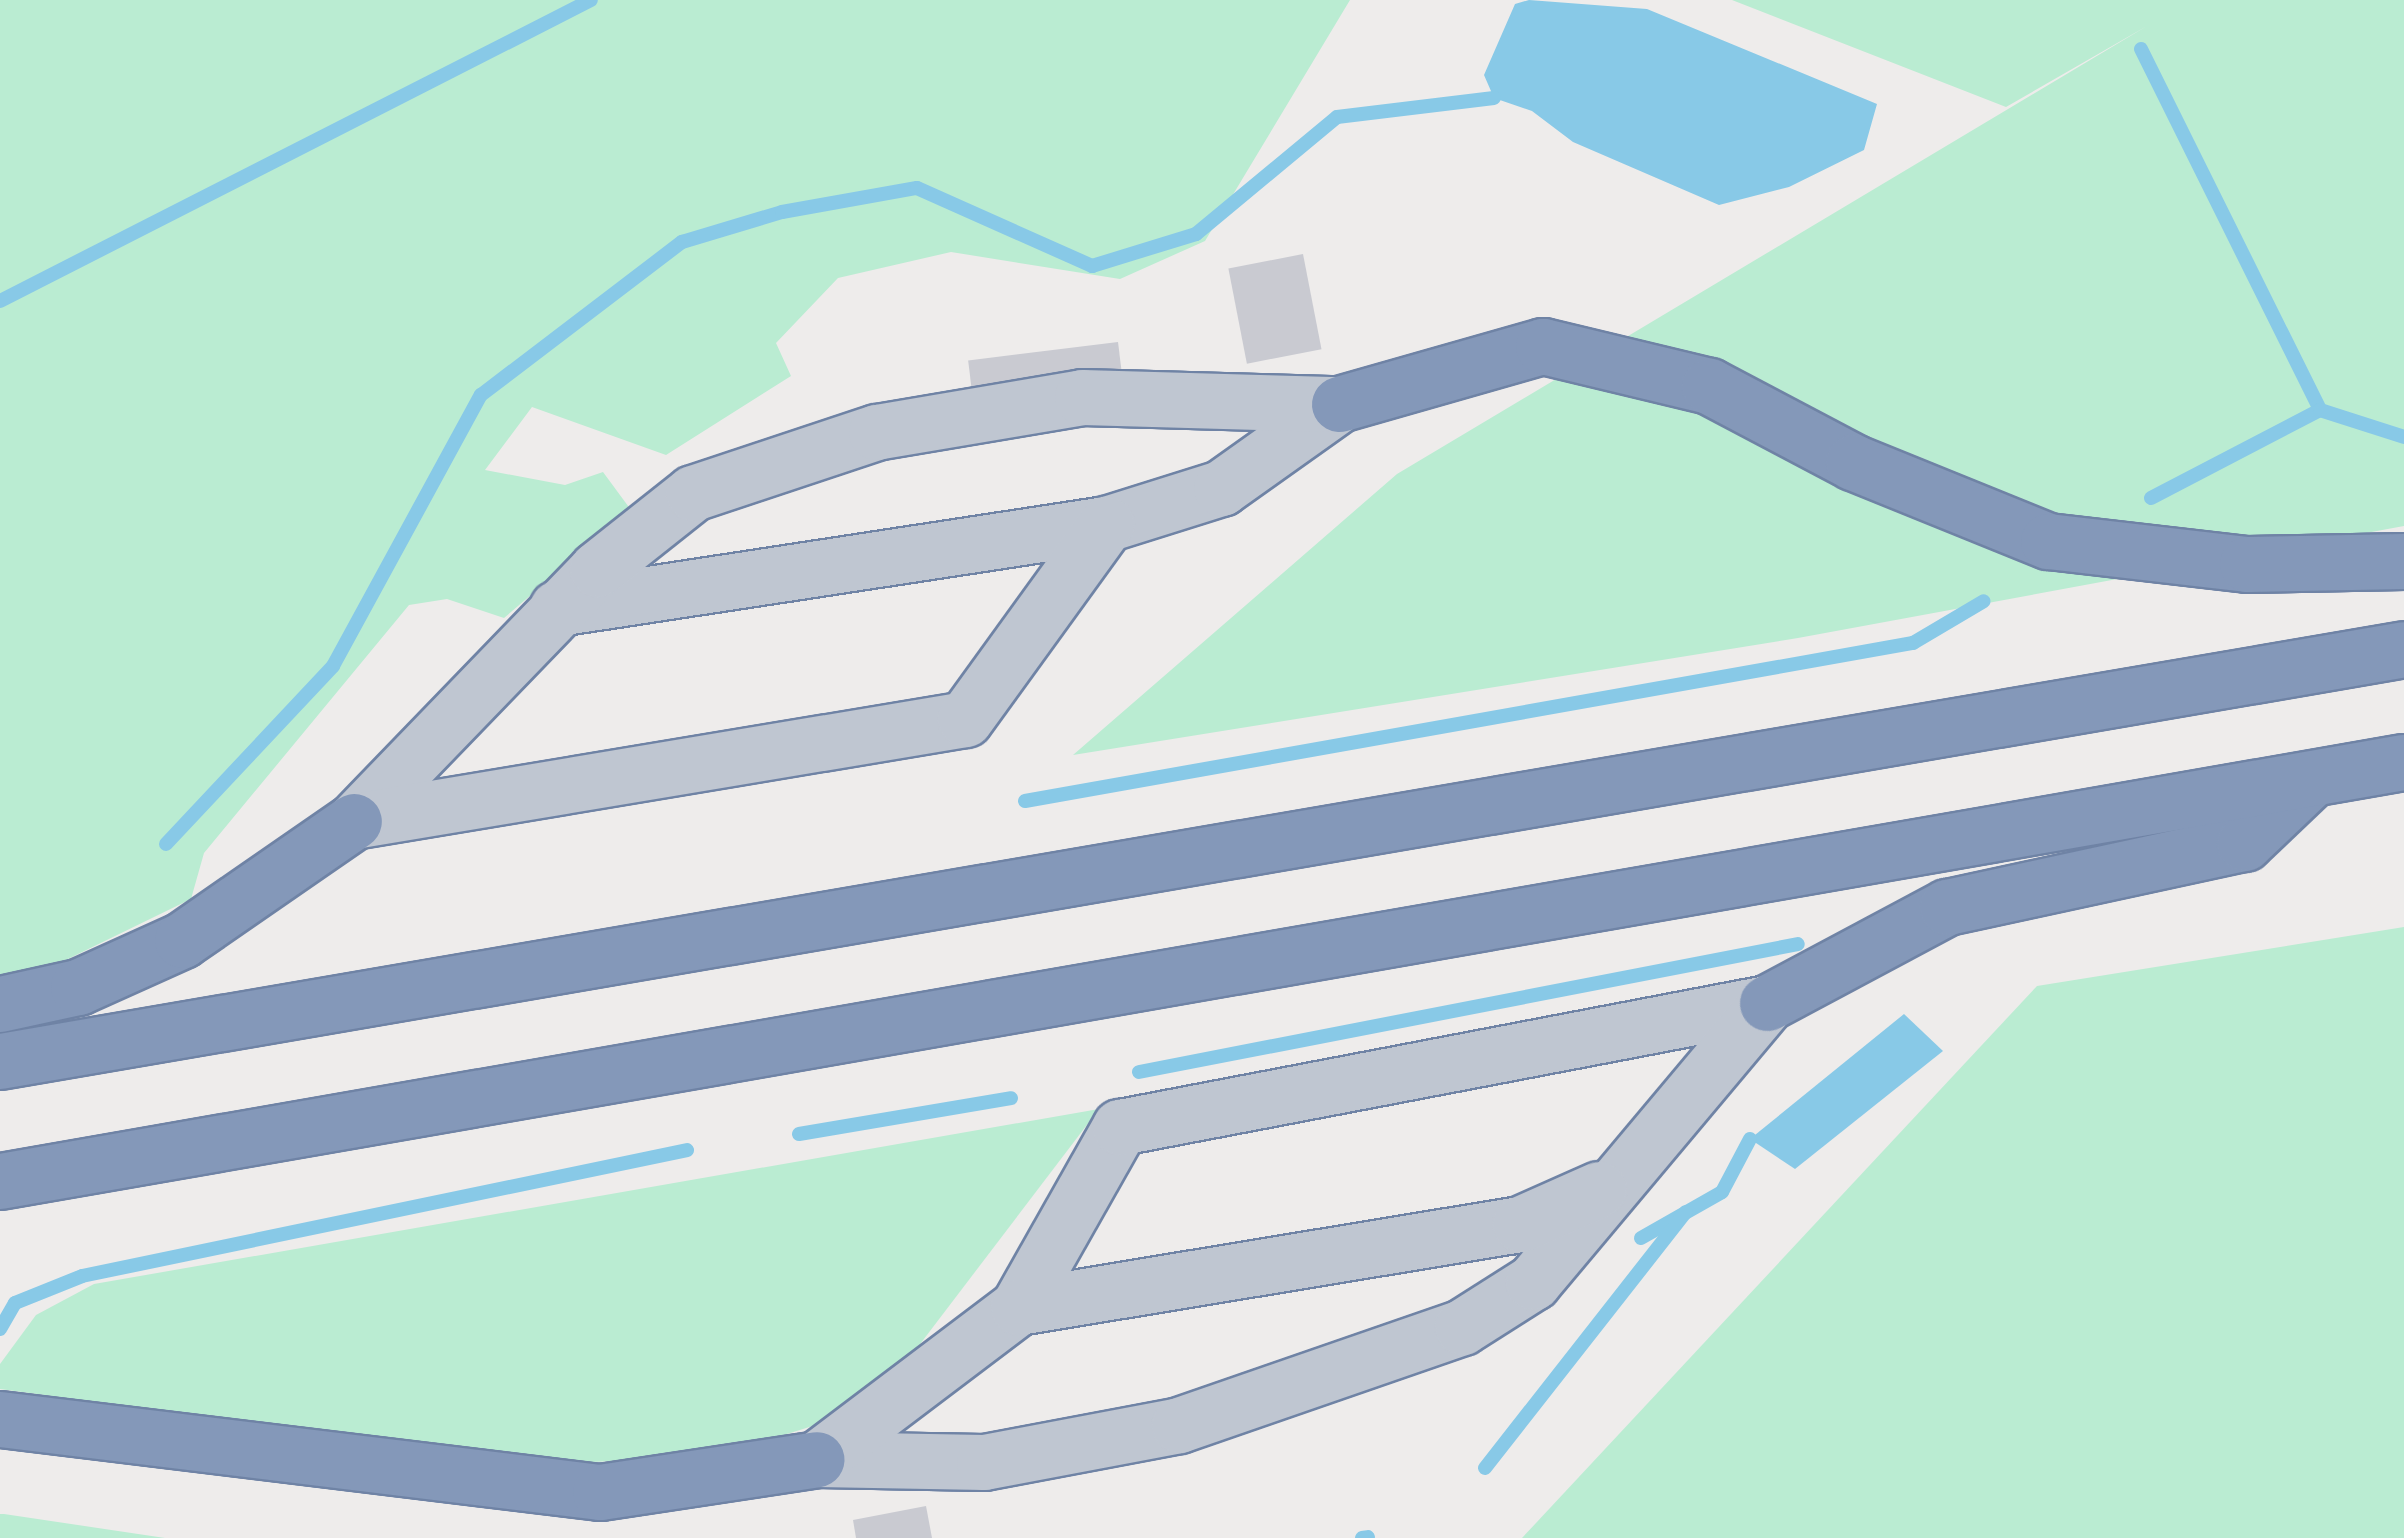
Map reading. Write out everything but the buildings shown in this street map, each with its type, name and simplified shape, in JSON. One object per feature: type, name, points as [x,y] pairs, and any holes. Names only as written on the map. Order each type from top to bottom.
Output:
[{"type":"highway","points":[[1339,404],[1543,346],[1709,386],[1853,462],[2048,541],[2247,564],[2404,561]]},
{"type":"highway","points":[[0,1061],[2404,649]]},
{"type":"highway","points":[[0,1180],[2404,762]]},
{"type":"highway","points":[[1767,1003],[1947,907],[2244,843],[2309,781]]},
{"type":"highway","points":[[0,1004],[78,986],[182,940],[354,821]]},
{"type":"highway","points":[[0,1418],[600,1492],[817,1459]]},
{"type":"lane","points":[[354,821],[557,608],[693,493],[876,432],[1082,396],[1339,404]]},
{"type":"lane","points":[[557,608],[1106,524],[1222,488],[1339,404]]},
{"type":"lane","points":[[354,821],[964,718],[1106,524]]},
{"type":"lane","points":[[817,1459],[984,1462],[1180,1425],[1326,1381],[1462,1328],[1533,1282],[1604,1188],[1767,1003]]},
{"type":"lane","points":[[817,1459],[1018,1307],[1120,1127],[1767,1003]]},
{"type":"lane","points":[[1018,1307],[1520,1224],[1604,1188]]},
{"type":"green space","points":[[0,0],[1350,0],[1205,241],[1120,279],[951,252],[838,278],[776,343],[791,376],[666,455],[532,407],[485,470],[565,485],[603,472],[631,510],[504,618],[447,599],[409,605],[204,853],[191,899],[31,977],[0,980]]},
{"type":"green space","points":[[1732,0],[2404,0],[2404,526],[1798,638],[1073,755],[1397,474],[2147,26],[2006,107]]},
{"type":"green space","points":[[2404,927],[2404,1538],[1522,1538],[2037,986]]},
{"type":"green space","points":[[1099,1109],[911,1356],[832,1420],[716,1456],[551,1464],[0,1389],[0,1364],[36,1315],[94,1284]]},
{"type":"green space","points":[[0,1514],[4,1514],[165,1538],[0,1538]]},
{"type":"water","points":[[1529,0],[1647,9],[1877,104],[1864,150],[1789,187],[1719,205],[1573,142],[1532,111],[1494,98],[1484,75],[1515,4]]},
{"type":"water","points":[[1904,1014],[1943,1051],[1795,1169],[1750,1139]]},
{"type":"waterway","points":[[0,301],[591,0]]},
{"type":"waterway","points":[[2141,49],[2320,410]]},
{"type":"waterway","points":[[166,844],[333,666],[481,395],[682,242],[782,212],[917,188],[1092,266],[1196,234],[1337,117],[1494,98]]},
{"type":"waterway","points":[[2151,498],[2320,410],[2404,437]]},
{"type":"waterway","points":[[1025,801],[1913,643],[1984,601]]},
{"type":"waterway","points":[[1139,1072],[1798,944]]},
{"type":"waterway","points":[[799,1134],[1011,1098]]},
{"type":"waterway","points":[[1641,1238],[1722,1192],[1750,1139]]},
{"type":"waterway","points":[[0,1329],[15,1303],[82,1276],[687,1150]]},
{"type":"waterway","points":[[1485,1468],[1686,1212]]},
{"type":"waterway","points":[[1362,1538],[1368,1537]]}]
